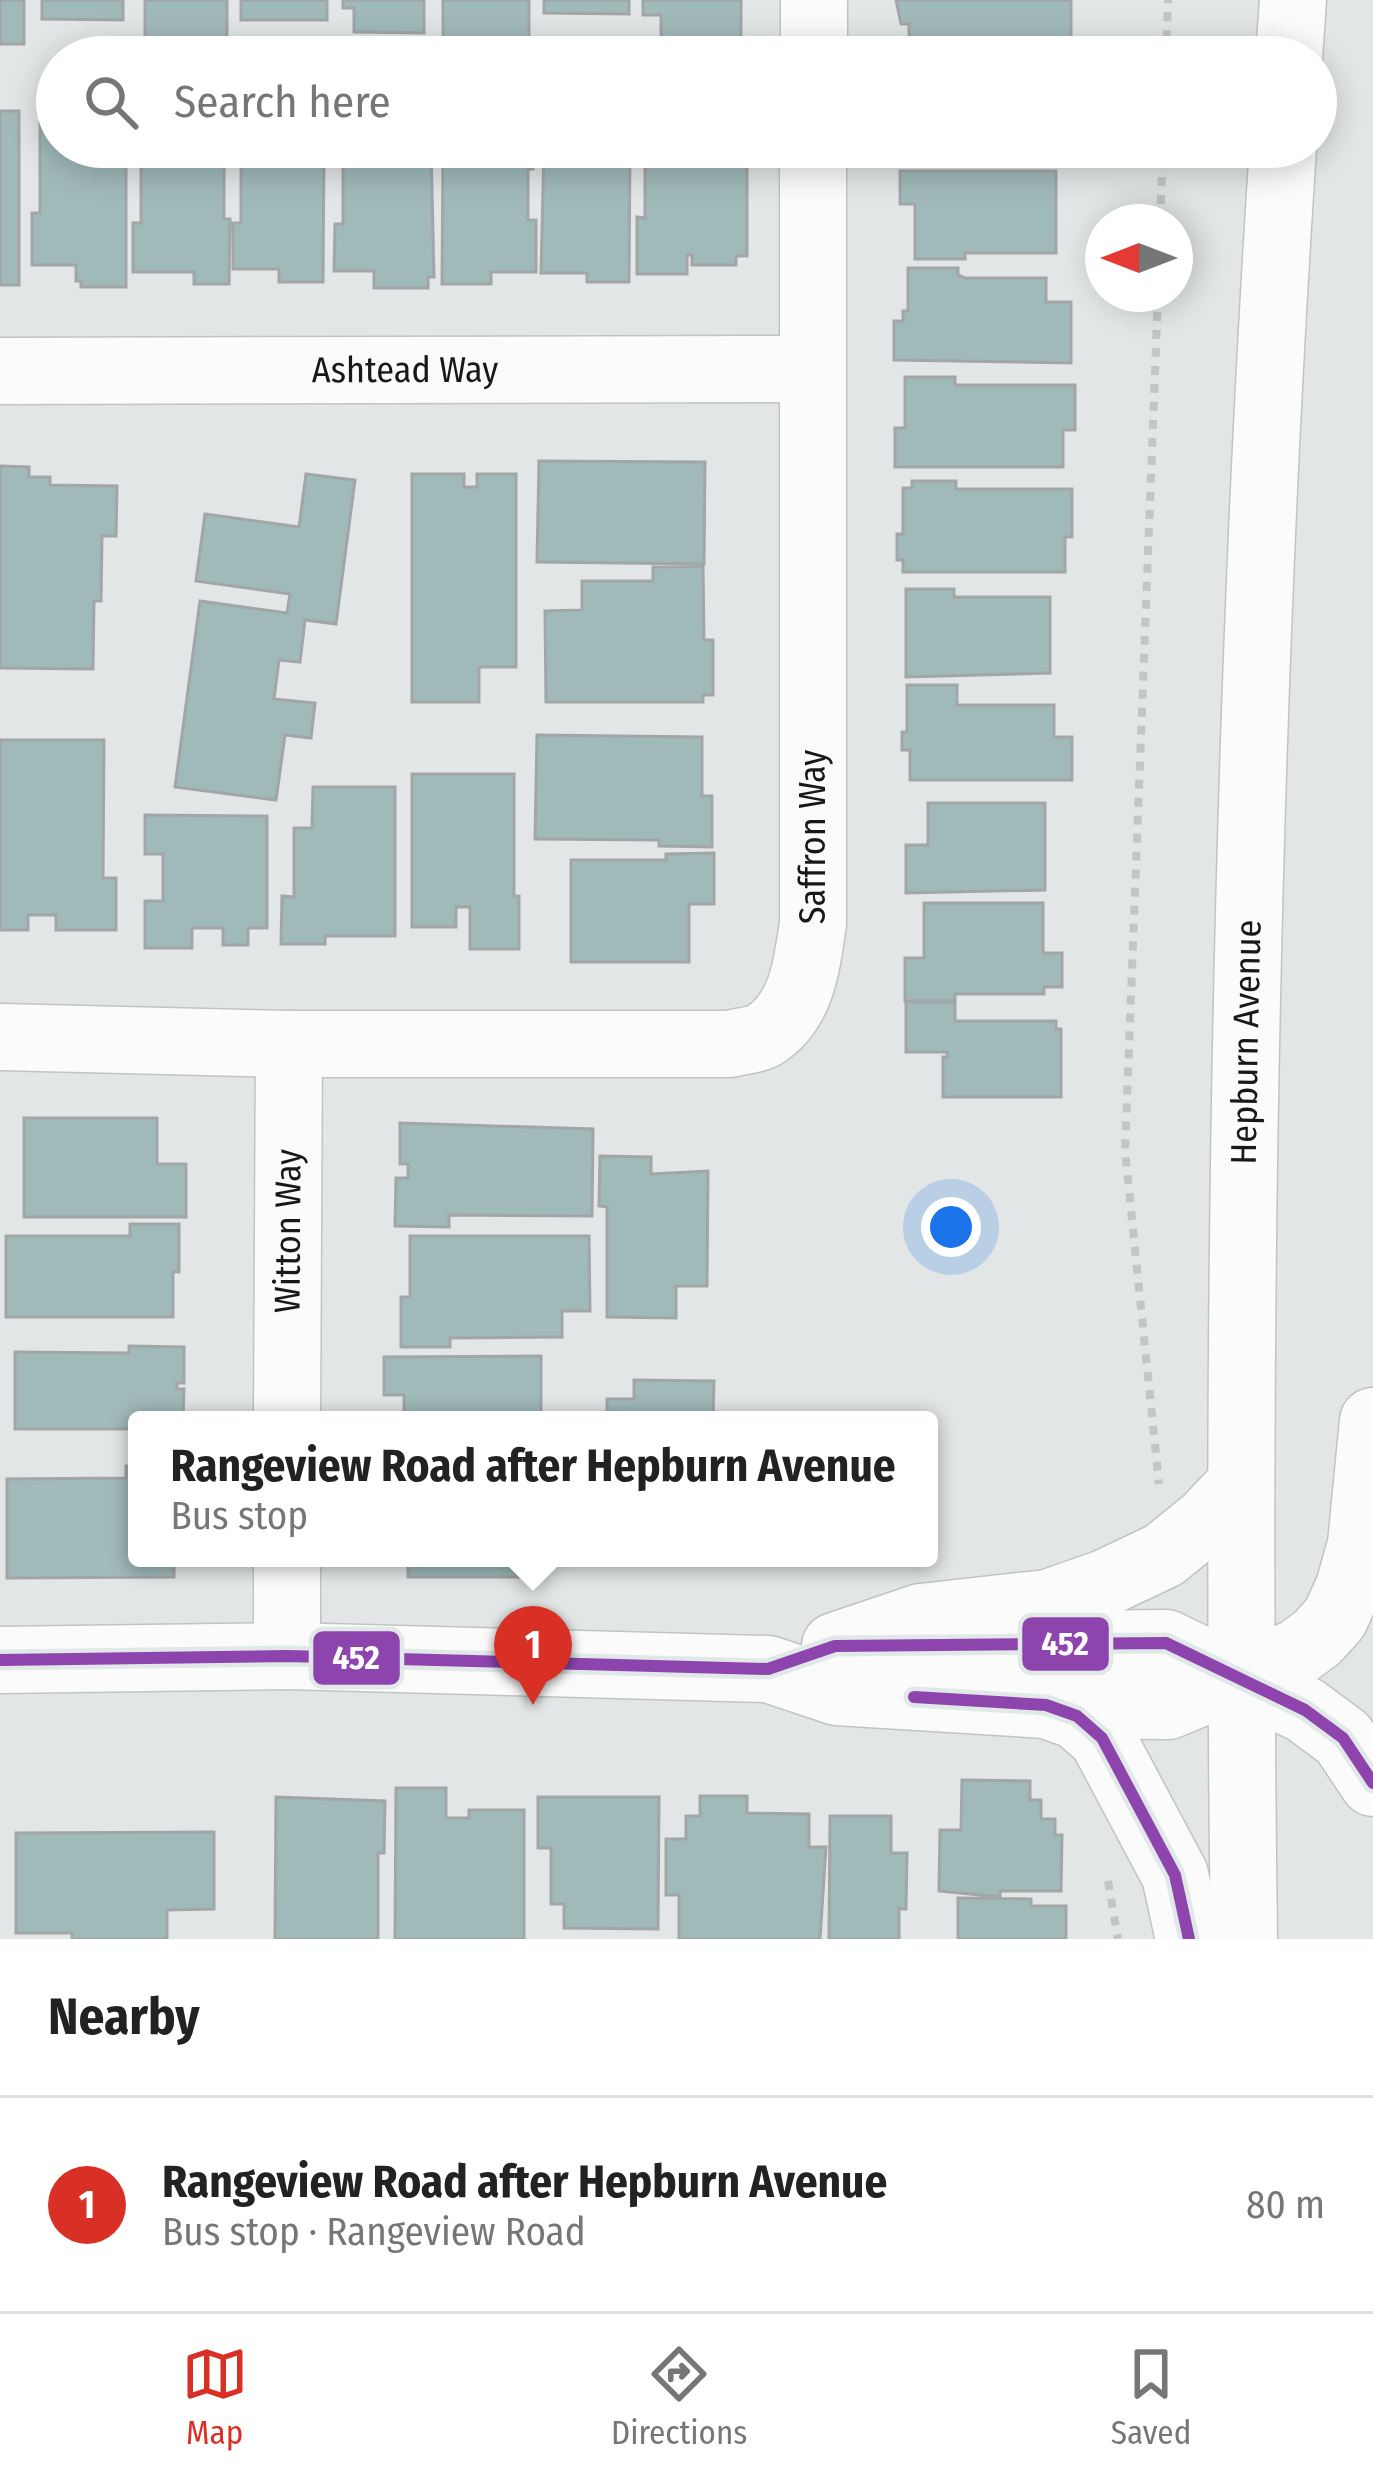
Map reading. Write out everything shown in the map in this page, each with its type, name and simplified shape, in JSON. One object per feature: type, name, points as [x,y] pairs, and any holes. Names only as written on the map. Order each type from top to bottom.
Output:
[{"type":"street","points":[[814,0],[814,36]]},
{"type":"street","points":[[1290,36],[1293,0]]},
{"type":"street","name":"Saffron Way","points":[[0,1037],[289,1044],[730,1044],[765,1036],[792,1007],[806,972],[813,923],[813,168]]},
{"type":"street","name":"Hepburn Avenue","points":[[1244,1939],[1241,1484],[1262,467],[1282,168]]},
{"type":"street","name":"Ashtead Way","points":[[0,370],[812,369]]},
{"type":"street","name":"Witton Way","points":[[287,1411],[289,1044]]},
{"type":"street","points":[[0,1660],[287,1656],[768,1669],[837,1692],[1046,1706],[1168,1706],[1298,1652],[1334,1618],[1349,1587],[1360,1544],[1373,1421]]},
{"type":"street","points":[[768,1669],[920,1617],[1048,1603],[1105,1583],[1164,1556],[1241,1484]]},
{"type":"street","points":[[287,1567],[287,1656]]},
{"type":"street","points":[[835,1646],[1166,1643],[1305,1710],[1342,1738],[1373,1783]]},
{"type":"street","points":[[1046,1706],[1077,1716],[1102,1738],[1175,1875],[1189,1939]]},
{"type":"path","points":[[1167,36],[1168,0]]},
{"type":"path","points":[[1161,204],[1162,168]]},
{"type":"path","points":[[1157,312],[1125,1151],[1161,1496]]},
{"type":"building","points":[[0,0],[24,0],[24,44],[0,44]]},
{"type":"building","points":[[42,0],[123,0],[123,20],[42,19]]},
{"type":"building","points":[[145,0],[227,0],[227,36],[145,36]]},
{"type":"building","points":[[241,0],[327,0],[327,20],[241,20]]},
{"type":"building","points":[[343,0],[424,0],[424,33],[354,32],[354,8],[343,8]]},
{"type":"building","points":[[443,0],[529,0],[529,36],[443,36]]},
{"type":"building","points":[[544,0],[629,0],[629,14],[544,13]]},
{"type":"building","points":[[643,0],[741,0],[741,36],[661,36],[661,15],[643,15]]},
{"type":"building","points":[[896,0],[1071,0],[1071,36],[909,36],[909,24],[901,24]]},
{"type":"building","points":[[0,111],[19,111],[19,285],[0,285]]},
{"type":"building","points":[[40,168],[126,168],[126,287],[81,287],[76,265],[32,265],[32,213],[40,213]]},
{"type":"building","points":[[141,168],[224,168],[224,219],[230,219],[229,284],[194,284],[194,272],[133,272],[133,223],[141,223]]},
{"type":"building","points":[[241,168],[324,168],[323,282],[279,282],[279,269],[233,269],[233,223],[241,223]]},
{"type":"building","points":[[343,168],[431,168],[434,277],[428,277],[428,288],[374,288],[374,271],[334,271],[335,224],[343,224]]},
{"type":"building","points":[[443,168],[533,168],[528,169],[528,220],[536,220],[536,272],[491,272],[491,284],[442,284]]},
{"type":"building","points":[[544,168],[630,168],[629,282],[587,282],[587,273],[541,273]]},
{"type":"building","points":[[645,168],[747,168],[747,256],[736,256],[736,265],[692,265],[692,255],[687,255],[687,274],[637,274],[637,217],[645,218]]},
{"type":"building","points":[[900,171],[1056,171],[1056,253],[965,253],[965,259],[915,259],[915,204],[900,204]]},
{"type":"building","points":[[908,268],[958,268],[958,275],[965,278],[1046,278],[1046,302],[1071,302],[1071,363],[894,360],[894,321],[903,321],[903,311],[908,311]]},
{"type":"building","points":[[905,377],[955,377],[955,385],[1075,385],[1075,430],[1063,430],[1063,467],[895,467],[895,428],[905,428]]},
{"type":"building","points":[[539,461],[705,462],[704,564],[537,562]]},
{"type":"building","points":[[0,466],[29,467],[29,477],[50,477],[50,485],[117,486],[116,536],[102,536],[93,669],[0,668]]},
{"type":"building","points":[[306,474],[355,480],[336,624],[305,620],[300,662],[279,660],[274,699],[315,703],[311,738],[285,735],[276,800],[175,787],[200,601],[287,613],[290,594],[196,581],[205,514],[299,527]]},
{"type":"building","points":[[412,474],[464,474],[464,487],[477,487],[477,474],[516,474],[516,667],[479,667],[479,702],[412,702]]},
{"type":"building","points":[[912,481],[956,481],[956,489],[1072,489],[1072,537],[1065,537],[1065,572],[903,572],[903,560],[897,560],[897,534],[903,534],[903,488],[912,488]]},
{"type":"building","points":[[703,566],[704,640],[713,640],[713,695],[703,695],[703,702],[546,702],[545,611],[582,610],[582,581],[653,581],[653,567]]},
{"type":"building","points":[[906,589],[954,589],[954,597],[1050,597],[1050,673],[906,677]]},
{"type":"building","points":[[907,685],[957,685],[957,705],[1054,705],[1054,737],[1072,737],[1072,780],[910,780],[910,750],[902,750],[902,732],[907,732]]},
{"type":"building","points":[[537,735],[702,737],[702,796],[712,796],[712,847],[659,846],[659,840],[535,839]]},
{"type":"building","points":[[0,740],[104,740],[103,878],[116,878],[116,930],[56,930],[56,915],[28,915],[28,930],[0,930]]},
{"type":"building","points":[[412,774],[514,774],[519,949],[470,949],[470,907],[456,907],[456,927],[412,927]]},
{"type":"building","points":[[313,787],[395,787],[395,936],[325,936],[325,944],[281,944],[282,896],[294,897],[294,828],[312,828]]},
{"type":"building","points":[[928,803],[1045,803],[1045,890],[906,893],[906,845],[928,845]]},
{"type":"building","points":[[145,815],[267,816],[267,928],[248,928],[248,945],[223,945],[223,928],[192,928],[192,948],[145,948],[145,901],[163,901],[163,854],[145,854]]},
{"type":"building","points":[[714,853],[714,904],[689,904],[689,962],[571,962],[571,860],[666,860],[666,854]]},
{"type":"building","points":[[924,903],[1043,903],[1043,953],[1062,953],[1062,987],[1044,987],[1044,994],[955,994],[955,1001],[905,1001],[905,958],[924,958]]},
{"type":"building","points":[[906,1002],[955,1002],[955,1021],[1056,1021],[1056,1029],[1061,1029],[1061,1097],[943,1097],[947,1052],[906,1052]]},
{"type":"building","points":[[24,1118],[157,1118],[157,1164],[186,1164],[186,1217],[24,1217]]},
{"type":"building","points":[[400,1123],[593,1129],[592,1216],[449,1215],[449,1227],[395,1226],[396,1178],[408,1178],[408,1164],[400,1164]]},
{"type":"building","points":[[600,1156],[651,1157],[651,1174],[708,1171],[707,1286],[676,1286],[676,1318],[607,1317],[607,1207],[599,1206]]},
{"type":"building","points":[[130,1224],[179,1224],[173,1317],[6,1317],[6,1236],[130,1236]]},
{"type":"building","points":[[410,1236],[589,1236],[590,1311],[562,1311],[562,1337],[450,1338],[450,1347],[401,1347],[401,1297],[410,1297]]},
{"type":"building","points":[[129,1346],[184,1347],[184,1383],[177,1383],[177,1389],[184,1389],[183,1411],[128,1411],[128,1429],[15,1429],[15,1352],[129,1353]]},
{"type":"building","points":[[541,1356],[541,1411],[404,1411],[404,1395],[384,1395],[384,1357]]},
{"type":"building","points":[[634,1380],[714,1381],[713,1411],[607,1411],[607,1399],[634,1399]]},
{"type":"building","points":[[128,1466],[128,1567],[174,1567],[174,1577],[7,1578],[7,1479],[126,1478]]},
{"type":"building","points":[[408,1567],[526,1567],[526,1577],[408,1577]]},
{"type":"building","points":[[962,1780],[1030,1781],[1030,1800],[1041,1800],[1041,1819],[1055,1819],[1055,1835],[1062,1835],[1061,1891],[1000,1891],[1000,1897],[939,1891],[940,1830],[961,1830]]},
{"type":"building","points":[[396,1788],[446,1788],[446,1818],[469,1818],[469,1810],[524,1810],[524,1939],[395,1939]]},
{"type":"building","points":[[700,1796],[747,1796],[747,1813],[809,1814],[809,1847],[826,1847],[820,1939],[679,1939],[679,1895],[666,1895],[666,1839],[686,1839],[686,1816],[700,1816]]},
{"type":"building","points":[[276,1797],[385,1801],[384,1853],[378,1853],[378,1939],[275,1939]]},
{"type":"building","points":[[538,1797],[659,1797],[658,1929],[564,1928],[564,1904],[551,1904],[551,1848],[538,1848]]},
{"type":"building","points":[[830,1816],[891,1816],[891,1853],[907,1853],[906,1909],[899,1909],[899,1939],[829,1939]]},
{"type":"building","points":[[214,1832],[214,1909],[167,1910],[167,1939],[72,1939],[72,1933],[16,1933],[16,1833]]},
{"type":"building","points":[[958,1898],[1031,1899],[1031,1906],[1066,1906],[1066,1939],[958,1939]]},
{"type":"transit line","name":"452","points":[[0,1660],[287,1656],[768,1669],[835,1646],[1166,1643],[1305,1710],[1343,1738],[1373,1783]]},
{"type":"transit line","name":"452","points":[[914,1697],[1046,1705],[1077,1716],[1102,1738],[1175,1875],[1189,1939]]},
{"type":"place","name":"Rangeview Road after Hepburn Avenue","points":[[533,1705]]}]
